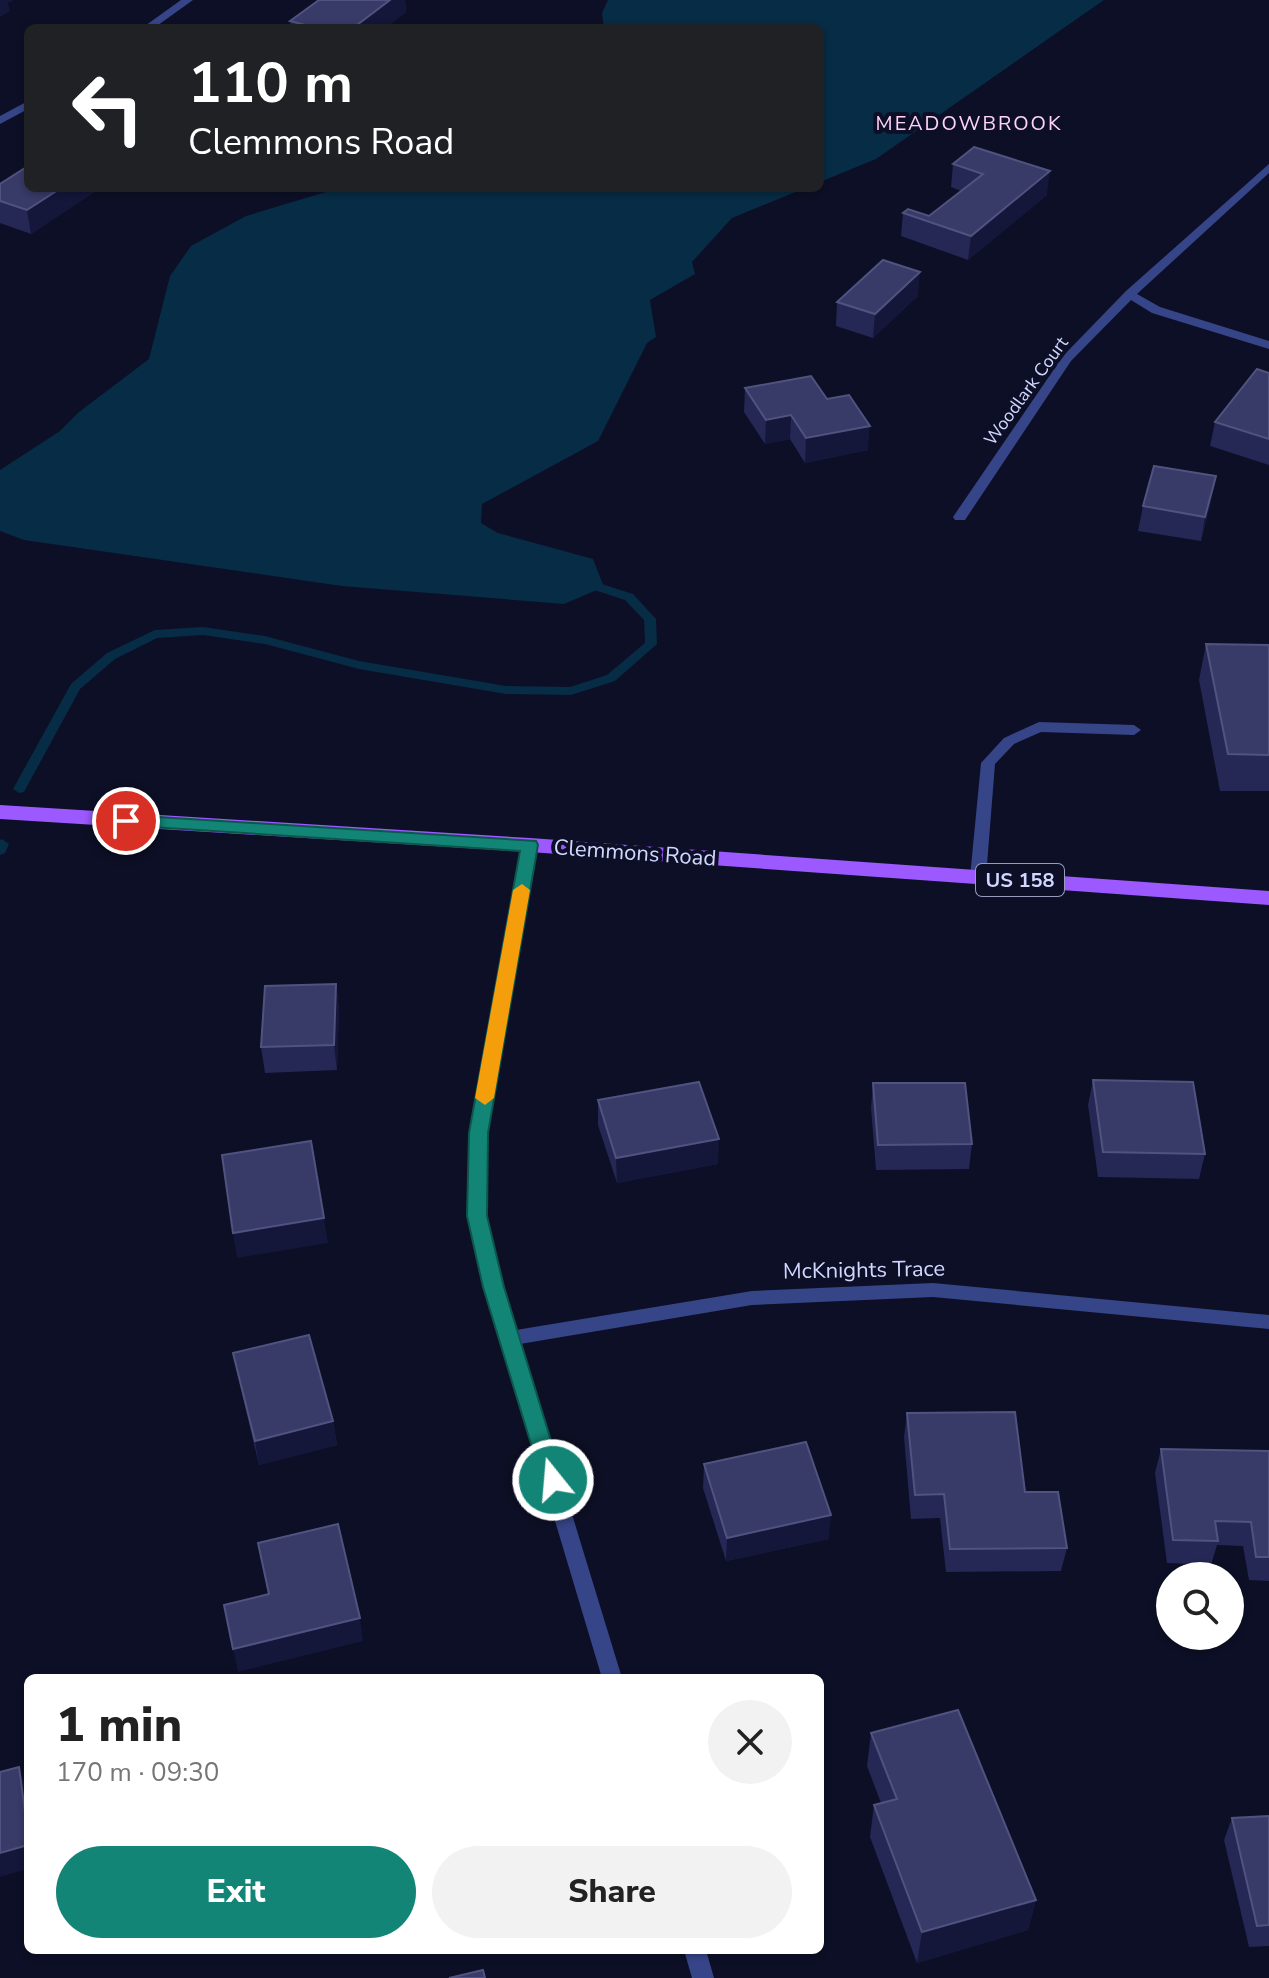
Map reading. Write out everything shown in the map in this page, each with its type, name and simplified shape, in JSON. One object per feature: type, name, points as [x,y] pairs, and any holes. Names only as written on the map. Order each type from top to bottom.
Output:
[{"type":"main road","name":"Clemmons Road","points":[[0,812],[530,845],[1269,898]]},
{"type":"street","points":[[153,24],[188,0]]},
{"type":"street","points":[[0,121],[24,106]]},
{"type":"street","name":"Woodlark Court","points":[[960,517],[1067,359],[1130,294],[1269,167]]},
{"type":"street","points":[[1130,294],[1156,310],[1269,345]]},
{"type":"street","points":[[978,877],[988,763],[1009,741],[1039,727],[1134,730]]},
{"type":"street","points":[[530,845],[478,1133],[477,1216],[494,1287],[611,1674]]},
{"type":"street","name":"McKnights Trace","points":[[510,1338],[752,1298],[933,1290],[1269,1322]]},
{"type":"street","points":[[696,1954],[703,1978]]},
{"type":"water","points":[[608,0],[1104,0],[876,159],[824,180],[824,24],[603,24],[602,13]]},
{"type":"water","points":[[326,192],[795,192],[732,218],[692,262],[695,274],[650,300],[656,337],[647,343],[598,441],[482,504],[481,523],[498,533],[593,559],[604,587],[564,604],[342,586],[24,540],[0,531],[0,470],[60,431],[79,412],[149,359],[170,276],[191,246],[246,216]]},
{"type":"building","points":[[319,0],[390,0],[358,24],[302,24],[290,21]]},
{"type":"building","points":[[974,147],[1050,171],[971,236],[903,213],[908,209],[929,216],[983,174],[953,164]]},
{"type":"building","points":[[24,169],[24,192],[55,192],[27,210],[0,201],[0,184]]},
{"type":"building","points":[[883,260],[920,272],[875,314],[837,302]]},
{"type":"building","points":[[1257,369],[1269,373],[1269,439],[1215,422]]},
{"type":"building","points":[[811,376],[827,399],[849,395],[870,426],[806,438],[791,415],[766,420],[745,388]]},
{"type":"building","points":[[1154,466],[1216,476],[1205,517],[1143,506]]},
{"type":"building","points":[[1206,644],[1269,645],[1269,755],[1228,754]]},
{"type":"building","points":[[336,984],[334,1045],[261,1047],[265,986]]},
{"type":"building","points":[[1093,1080],[1193,1082],[1205,1154],[1103,1152]]},
{"type":"building","points":[[699,1082],[719,1139],[616,1158],[598,1100]]},
{"type":"building","points":[[873,1083],[965,1083],[972,1144],[878,1145]]},
{"type":"building","points":[[311,1141],[324,1218],[233,1233],[222,1155]]},
{"type":"building","points":[[309,1335],[333,1421],[255,1441],[233,1353]]},
{"type":"building","points":[[1015,1412],[1025,1492],[1058,1492],[1067,1548],[950,1549],[944,1494],[915,1495],[907,1413]]},
{"type":"building","points":[[806,1442],[831,1515],[727,1538],[704,1464]]},
{"type":"building","points":[[1161,1449],[1269,1451],[1269,1557],[1256,1557],[1251,1522],[1215,1521],[1218,1541],[1173,1540]]},
{"type":"building","points":[[338,1524],[360,1618],[233,1649],[224,1605],[269,1594],[258,1543]]},
{"type":"building","points":[[958,1710],[1036,1900],[922,1932],[874,1805],[897,1799],[871,1733]]},
{"type":"building","points":[[19,1767],[24,1804],[24,1846],[0,1853],[0,1772]]},
{"type":"building","points":[[1269,1816],[1269,1925],[1257,1926],[1232,1818]]},
{"type":"building","points":[[483,1970],[485,1978],[449,1978]]},
{"type":"waterway","points":[[19,789],[75,687],[111,656],[155,634],[203,631],[265,640],[359,665],[506,690],[571,691],[611,678],[651,644],[650,619],[629,597],[586,583]]},
{"type":"waterway","points":[[0,850],[2,844]]},
{"type":"slow traffic","points":[[485,1098],[522,890]]},
{"type":"district","name":"MEADOWBROOK","points":[[969,123]]},
{"type":"route","points":[[126,821],[530,845],[478,1133],[477,1216],[494,1287],[553,1480]]}]
